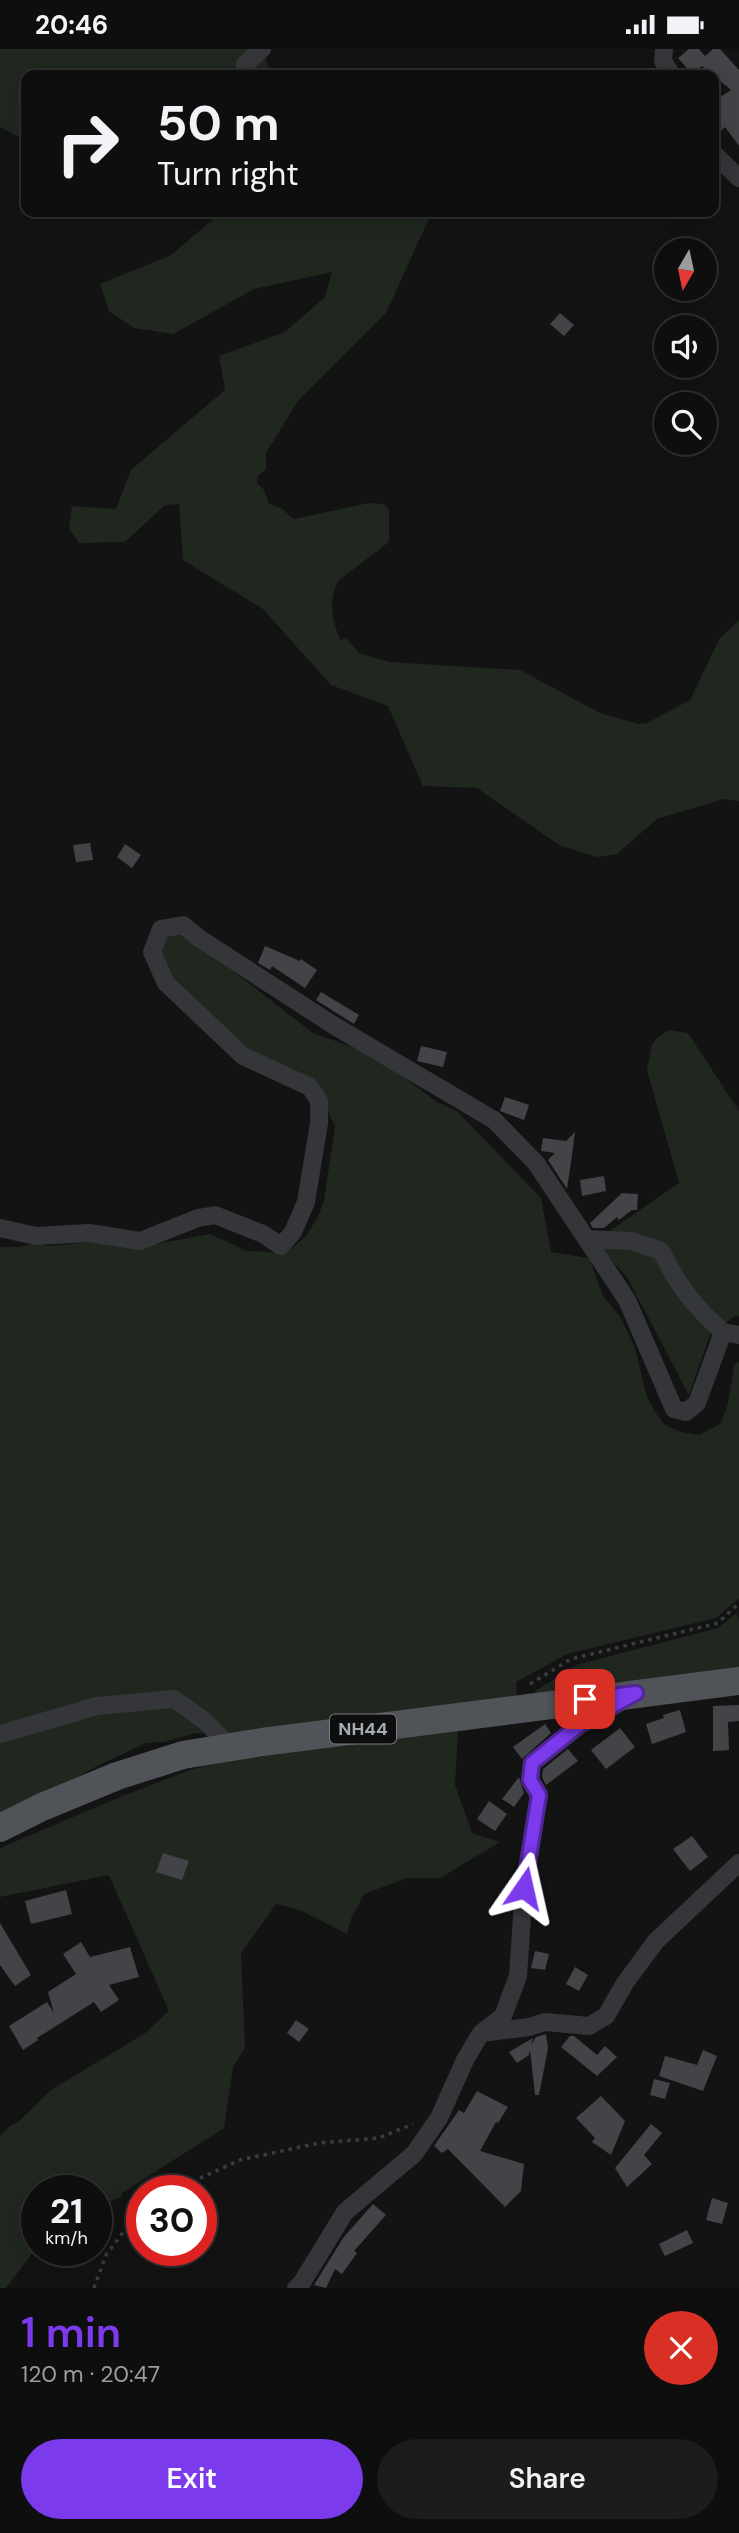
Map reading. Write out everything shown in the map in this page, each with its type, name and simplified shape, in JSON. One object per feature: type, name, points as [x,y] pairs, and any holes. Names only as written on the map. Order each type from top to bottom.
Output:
[{"type":"main road","name":"NH44","points":[[0,1828],[42,1807],[117,1776],[183,1755],[534,1706],[739,1681]]},
{"type":"street","points":[[246,70],[245,64],[261,49]]},
{"type":"street","points":[[664,49],[663,61],[669,70]]},
{"type":"street","points":[[719,159],[739,178]]},
{"type":"street","points":[[0,1228],[36,1236],[89,1233],[140,1241],[198,1218],[215,1215],[263,1234],[281,1246],[293,1232],[306,1202],[319,1123],[319,1101],[310,1087],[243,1056],[166,983],[152,952],[161,929],[183,925],[333,1025],[494,1120],[536,1163],[587,1239],[627,1300],[674,1409],[686,1412],[697,1403],[731,1333],[695,1307],[661,1251],[632,1241],[587,1239]]},
{"type":"street","points":[[296,2288],[345,2212],[414,2154],[439,2118],[481,2032],[503,2016],[518,1976],[524,1888],[539,1795],[530,1780],[532,1763],[579,1725],[636,1693]]},
{"type":"street","points":[[0,1734],[97,1706],[174,1699],[205,1721],[230,1747]]},
{"type":"street","points":[[481,2032],[529,2027],[545,2022],[589,2026],[606,2016],[625,1983],[656,1941],[739,1863]]},
{"type":"path","points":[[534,1706],[522,1689],[571,1659],[718,1623],[739,1603]]},
{"type":"path","points":[[209,2175],[240,2159],[319,2143],[379,2138],[409,2125],[439,2118]]},
{"type":"path","points":[[94,2288],[106,2255],[126,2229]]},
{"type":"shaded area","points":[[0,49],[263,49],[269,70],[21,70],[21,138],[0,127]]},
{"type":"shaded area","points":[[216,217],[430,217],[386,313],[298,401],[266,453],[266,469],[258,476],[257,483],[264,490],[269,504],[281,508],[294,519],[369,503],[384,504],[389,510],[389,542],[338,581],[332,611],[340,640],[346,638],[359,653],[389,662],[520,670],[600,713],[639,724],[647,723],[690,700],[720,638],[739,620],[739,801],[724,799],[657,819],[617,854],[597,857],[559,845],[477,788],[423,786],[388,706],[331,685],[263,609],[183,560],[179,504],[165,505],[125,542],[79,543],[69,529],[72,506],[116,509],[131,470],[225,390],[219,356],[285,332],[325,297],[332,272],[254,289],[173,334],[134,328],[109,311],[100,284],[171,255]]},
{"type":"shaded area","points":[[180,930],[313,1033],[364,1051],[437,1102],[458,1112],[541,1198],[551,1252],[589,1258],[603,1296],[621,1318],[635,1348],[647,1397],[665,1425],[681,1432],[699,1435],[720,1424],[728,1404],[734,1365],[739,1362],[739,1598],[716,1618],[567,1654],[516,1682],[517,1702],[269,1737],[196,1733],[164,1742],[146,1743],[55,1790],[0,1813],[0,1247],[22,1247],[33,1243],[49,1246],[90,1242],[141,1247],[210,1234],[247,1251],[286,1253],[304,1238],[317,1219],[324,1201],[335,1126],[313,1082],[243,1050],[163,966],[158,952],[164,933]]},
{"type":"shaded area","points":[[669,1030],[688,1033],[739,1111],[739,1317],[736,1315],[710,1335],[689,1395],[627,1277],[587,1235],[604,1235],[679,1183],[647,1070],[652,1044]]},
{"type":"shaded area","points":[[736,1613],[739,1619],[739,1675],[538,1701],[534,1692],[576,1665],[718,1628]]},
{"type":"shaded area","points":[[458,1731],[455,1785],[472,1833],[500,1842],[440,1878],[407,1878],[364,1894],[351,1919],[347,1934],[302,1911],[276,1904],[241,1953],[245,2048],[233,2067],[224,2128],[150,2175],[126,2175],[126,2190],[121,2197],[112,2201],[112,2175],[21,2175],[23,2266],[6,2288],[0,2288],[0,2136],[51,2090],[144,2034],[169,2011],[109,1875],[0,1897],[0,1848],[190,1770],[235,1758]]},
{"type":"building","points":[[689,49],[699,49],[705,56],[713,49],[720,49],[739,70],[739,146],[725,127],[719,132],[719,98],[731,90],[719,80],[719,70],[707,70],[702,66],[697,70],[688,70],[678,58]]},
{"type":"building","points":[[560,313],[574,325],[564,336],[550,324]]},
{"type":"building","points":[[90,843],[93,860],[76,862],[73,845]]},
{"type":"building","points":[[125,844],[141,855],[132,868],[117,857]]},
{"type":"building","points":[[265,946],[300,961],[301,959],[317,970],[305,988],[272,966],[270,970],[258,963]]},
{"type":"building","points":[[321,992],[359,1015],[354,1024],[316,1000]]},
{"type":"building","points":[[421,1046],[447,1052],[443,1067],[417,1061]]},
{"type":"building","points":[[505,1097],[529,1105],[524,1120],[500,1111]]},
{"type":"building","points":[[575,1132],[567,1189],[548,1160],[555,1153],[541,1151],[543,1138],[566,1141]]},
{"type":"building","points":[[604,1176],[606,1191],[582,1196],[580,1180]]},
{"type":"building","points":[[622,1193],[638,1194],[637,1210],[632,1210],[619,1220],[617,1217],[604,1228],[593,1228],[590,1223]]},
{"type":"building","points":[[739,1705],[739,1721],[728,1722],[729,1750],[713,1751],[713,1706]]},
{"type":"building","points":[[680,1710],[686,1732],[652,1744],[646,1724]]},
{"type":"building","points":[[545,1724],[551,1733],[522,1759],[513,1747]]},
{"type":"building","points":[[620,1728],[635,1747],[606,1769],[591,1750]]},
{"type":"building","points":[[568,1749],[578,1761],[546,1785],[542,1777],[543,1769]]},
{"type":"building","points":[[519,1777],[524,1793],[514,1807],[502,1799]]},
{"type":"building","points":[[489,1801],[507,1814],[495,1831],[477,1819]]},
{"type":"building","points":[[692,1836],[708,1857],[690,1871],[673,1849]]},
{"type":"building","points":[[163,1853],[189,1861],[182,1880],[156,1872]]},
{"type":"building","points":[[66,1890],[72,1914],[31,1924],[25,1901]]},
{"type":"building","points":[[0,1923],[31,1975],[15,1986],[0,1965]]},
{"type":"building","points":[[81,1942],[90,1957],[130,1947],[139,1977],[109,1985],[119,2000],[101,2012],[94,2002],[37,2038],[38,2040],[23,2050],[9,2026],[47,2002],[54,2013],[48,1992],[76,1974],[63,1954]]},
{"type":"building","points":[[535,1951],[549,1954],[545,1970],[531,1968]]},
{"type":"building","points":[[575,1967],[588,1975],[579,1991],[566,1984]]},
{"type":"building","points":[[296,2020],[309,2029],[299,2042],[287,2033]]},
{"type":"building","points":[[546,2034],[548,2048],[539,2095],[535,2095],[530,2049],[529,2055],[517,2063],[509,2052],[533,2038],[531,2045],[536,2037]]},
{"type":"building","points":[[570,2036],[574,2036],[597,2055],[605,2046],[617,2057],[597,2076],[561,2047]]},
{"type":"building","points":[[703,2050],[717,2056],[703,2091],[659,2076],[665,2056],[697,2065]]},
{"type":"building","points":[[654,2079],[670,2083],[665,2099],[650,2095]]},
{"type":"building","points":[[477,2091],[508,2107],[480,2151],[524,2164],[521,2191],[505,2207],[448,2149],[442,2153],[434,2146],[459,2110],[464,2113]]},
{"type":"building","points":[[601,2096],[625,2121],[611,2155],[592,2142],[595,2138],[576,2118]]},
{"type":"building","points":[[651,2124],[662,2133],[644,2155],[652,2164],[627,2187],[615,2168]]},
{"type":"building","points":[[712,2198],[728,2203],[722,2224],[706,2220]]},
{"type":"building","points":[[373,2204],[386,2215],[354,2251],[357,2253],[342,2274],[335,2269],[326,2288],[314,2285],[343,2238]]},
{"type":"building","points":[[687,2230],[693,2243],[665,2256],[659,2244]]},
{"type":"route","points":[[524,1888],[539,1795],[530,1780],[532,1763],[579,1725],[636,1693],[585,1699]]}]
